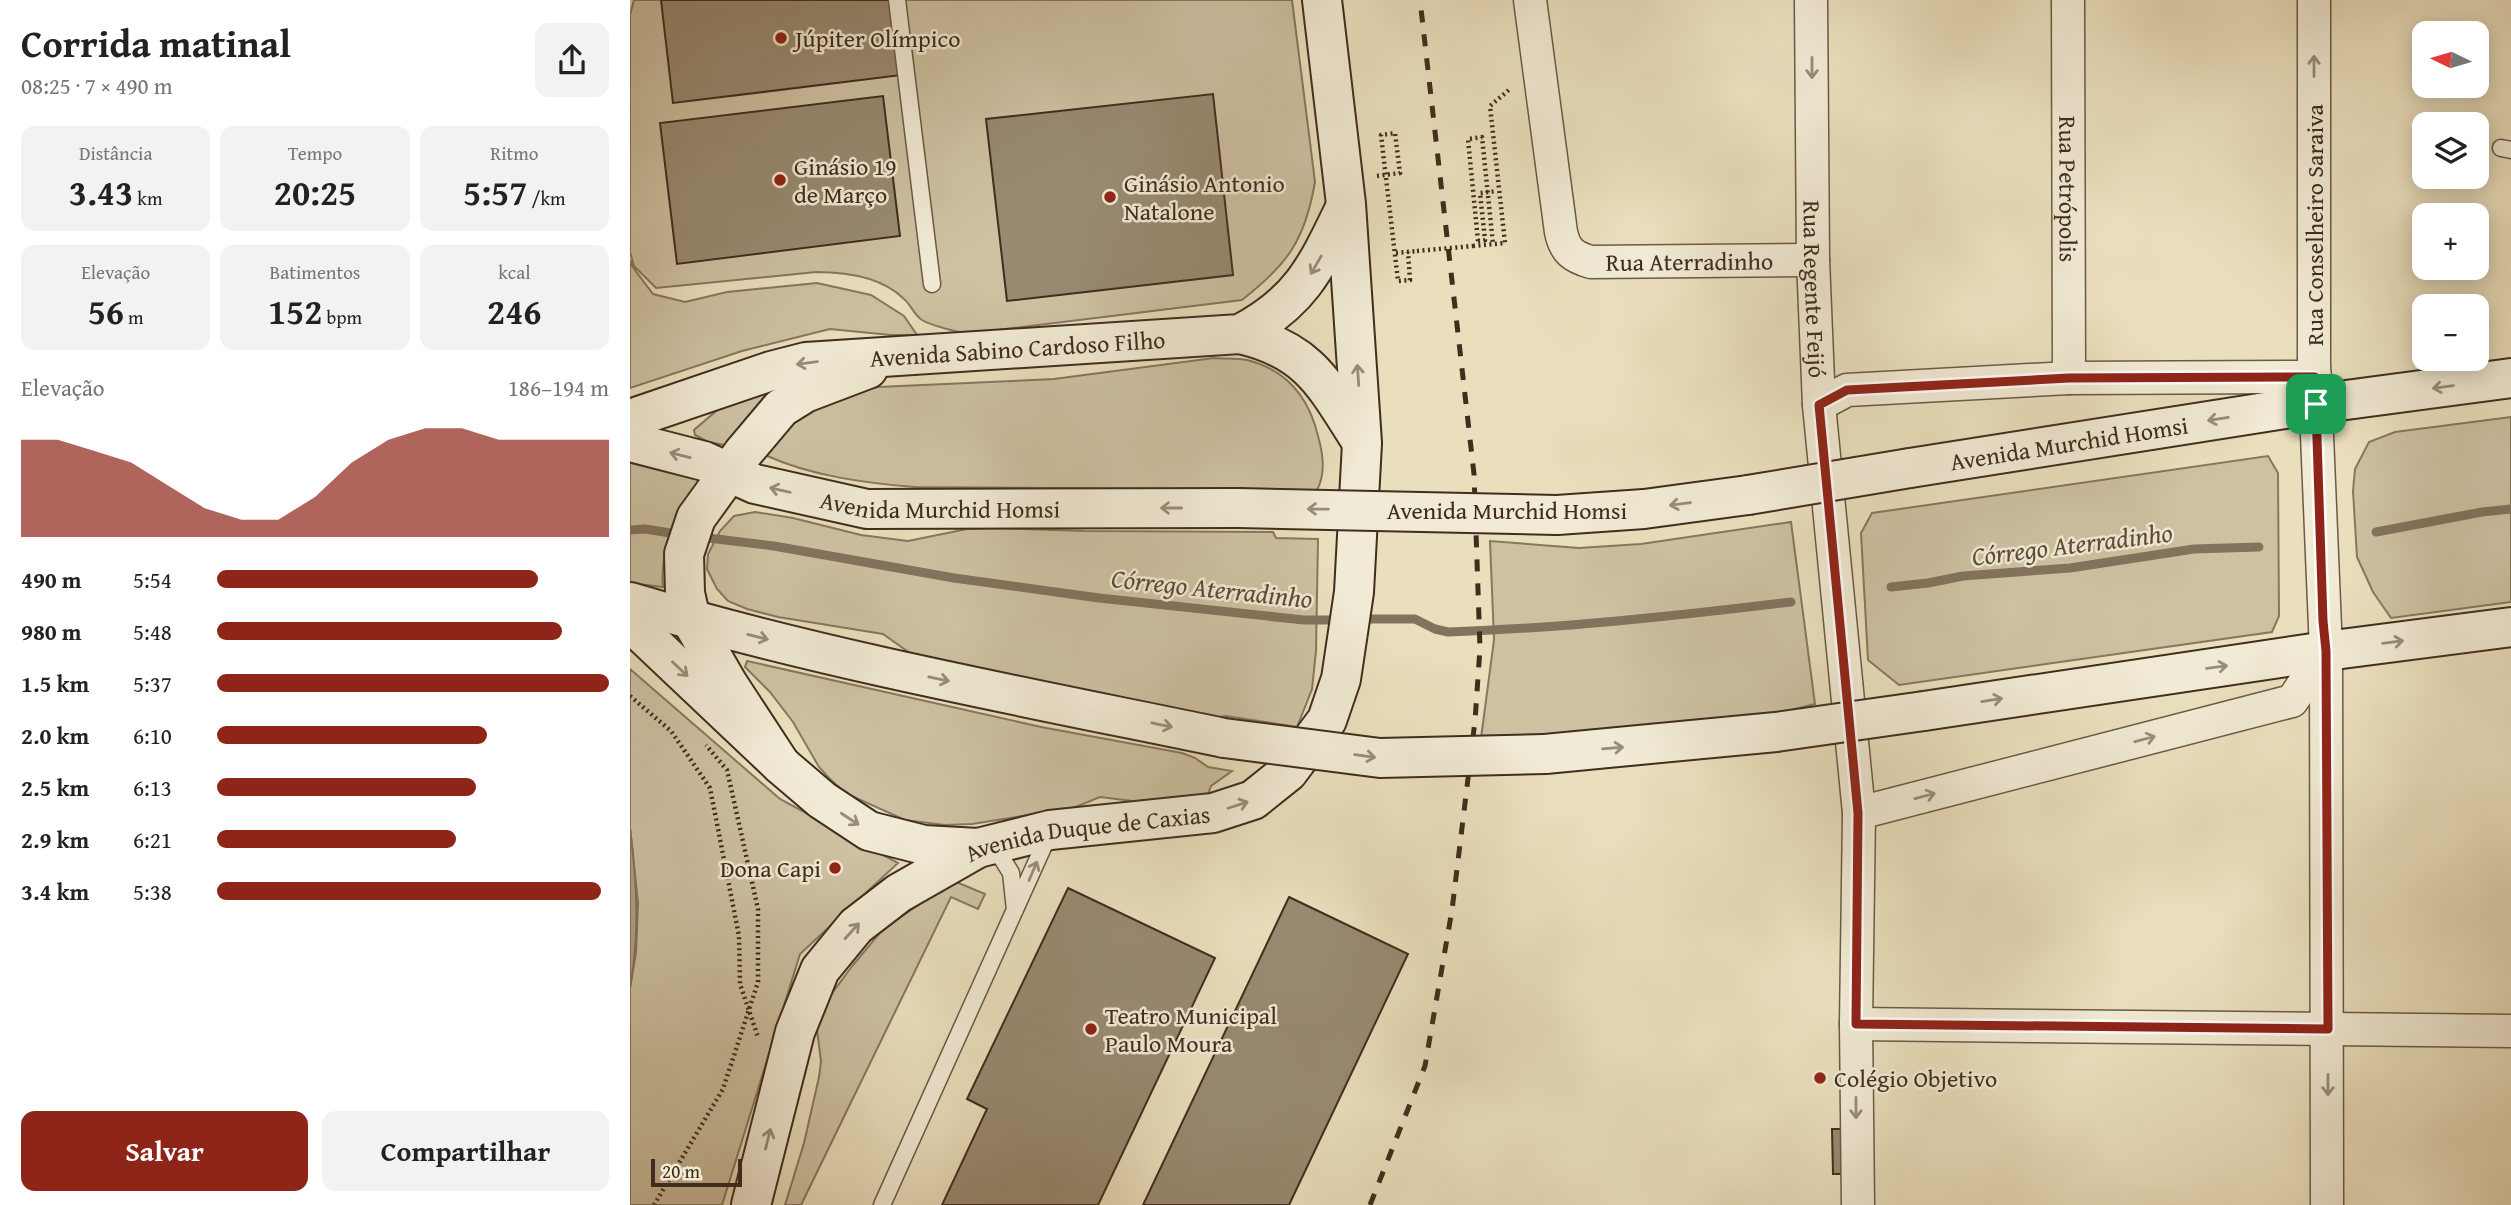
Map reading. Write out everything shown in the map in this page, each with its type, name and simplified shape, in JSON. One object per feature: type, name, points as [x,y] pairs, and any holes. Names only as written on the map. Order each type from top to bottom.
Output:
[{"type":"main road","points":[[1322,0],[1346,204],[1362,443]]},
{"type":"main road","name":"Avenida Sabino Cardoso Filho","points":[[630,419],[761,374],[806,362],[1240,334],[1264,322],[1299,290],[1322,255],[1346,204]]},
{"type":"main road","points":[[1240,334],[1283,348],[1311,369],[1323,382],[1362,443]]},
{"type":"main road","points":[[781,765],[728,684],[691,620],[685,593],[684,554],[696,518],[781,408],[805,394],[900,358]]},
{"type":"main road","name":"Avenida Murchid Homsi","points":[[630,442],[704,461],[755,484],[867,509],[1239,508],[1557,514],[1644,509],[1748,495],[1910,468],[2315,391],[2511,378]]},
{"type":"main road","name":"Avenida Duque de Caxias","points":[[751,1205],[795,1032],[820,970],[856,926],[900,893],[986,846],[1050,830],[1213,813],[1253,800],[1287,772],[1327,720],[1341,680],[1354,592],[1362,443]]},
{"type":"main road","points":[[630,602],[872,666],[1224,738],[1380,758],[1545,754],[1776,732],[2326,651],[2511,627]]},
{"type":"main road","points":[[630,622],[821,800],[869,831],[924,845],[986,846]]},
{"type":"street","points":[[1530,0],[1539,68]]},
{"type":"street","name":"Rua Regente Feijó","points":[[1811,0],[1813,260],[1819,405],[1858,813],[1858,1205]]},
{"type":"street","name":"Rua Petrópolis","points":[[2068,0],[2069,378]]},
{"type":"street","name":"Rua Conselheiro Saraiva","points":[[2314,0],[2315,391],[2326,651],[2327,1205]]},
{"type":"street","name":"Rua Aterradinho","points":[[1539,68],[1561,232],[1568,252],[1591,262],[1813,260]]},
{"type":"street","points":[[1819,405],[1847,390],[2069,378],[2315,391]]},
{"type":"street","points":[[1858,813],[2292,701],[2326,651]]},
{"type":"street","points":[[1856,1024],[2511,1031]]},
{"type":"lane","points":[[897,0],[932,284]]},
{"type":"lane","points":[[882,1205],[1050,830]]},
{"type":"lane","points":[[986,846],[1011,873],[1015,912]]},
{"type":"path","points":[[1396,253],[1505,243],[1497,191],[1490,106],[1539,68]]},
{"type":"path","points":[[1381,135],[1398,281],[1410,280],[1408,252]]},
{"type":"path","points":[[1493,244],[1489,204],[1487,191],[1482,137],[1468,139],[1478,241],[1485,240],[1480,193],[1489,192],[1497,191]]},
{"type":"path","points":[[630,696],[671,732],[710,788],[739,936],[740,984],[762,1046]]},
{"type":"path","points":[[654,1205],[723,1089],[758,982],[758,909],[727,770],[701,739]]},
{"type":"shaded area","points":[[634,0],[1292,0],[1315,182],[1306,220],[1283,262],[1242,300],[965,334],[926,322],[906,301],[885,285],[863,277],[839,273],[816,272],[656,288],[634,266],[630,252],[630,15]]},
{"type":"shaded area","points":[[630,260],[653,294],[685,302],[727,292],[817,283],[871,295],[904,316],[917,335],[830,329],[742,351],[630,388]]},
{"type":"shaded area","points":[[1214,358],[1243,359],[1261,365],[1285,378],[1302,398],[1314,422],[1320,443],[1323,470],[1317,490],[914,487],[838,477],[765,455],[788,420],[845,394],[878,387],[1054,379]]},
{"type":"shaded area","points":[[775,387],[765,398],[736,447],[708,442],[695,435],[694,430],[722,406]]},
{"type":"shaded area","points":[[2511,417],[2511,602],[2391,618],[2373,592],[2357,557],[2353,491],[2355,469],[2369,442],[2395,432]]},
{"type":"shaded area","points":[[2268,456],[2278,473],[2279,616],[2272,632],[1899,685],[1868,660],[1861,533],[1872,513]]},
{"type":"shaded area","points":[[630,460],[702,478],[679,516],[668,543],[664,557],[663,587],[630,583]]},
{"type":"shaded area","points":[[755,512],[793,518],[861,535],[908,541],[967,529],[993,528],[1273,532],[1276,538],[1318,539],[1316,651],[1312,689],[1297,727],[1226,716],[1213,718],[914,656],[883,634],[778,617],[747,609],[728,601],[717,589],[707,569],[708,554],[720,531],[734,516]]},
{"type":"shaded area","points":[[1791,522],[1815,704],[1748,721],[1610,733],[1481,738],[1494,640],[1490,541],[1579,548],[1641,544]]},
{"type":"shaded area","points":[[747,661],[1041,727],[1182,753],[1208,767],[1232,771],[1211,786],[1208,794],[1188,799],[1141,802],[1100,797],[1073,808],[972,824],[945,825],[905,820],[845,793],[829,778],[819,767],[793,722],[770,692],[745,667]]},
{"type":"shaded area","points":[[630,669],[780,799],[898,863],[800,954],[722,1205],[630,1205],[630,988],[636,953],[638,903],[630,828]]},
{"type":"shaded area","points":[[630,828],[636,908],[630,988]]},
{"type":"shaded area","points":[[954,881],[985,894],[978,909],[951,897],[801,1205],[785,1205],[804,1143],[819,1077],[821,1061],[816,1023],[824,1004],[883,929]]},
{"type":"building","name":"Júpiter Olímpico","points":[[661,0],[893,0],[902,75],[673,103]]},
{"type":"building","name":"Ginásio Antonio Natalone","points":[[1213,94],[1233,275],[1007,301],[986,119]]},
{"type":"building","name":"Ginásio 19 de Março","points":[[883,96],[900,236],[677,264],[660,123]]},
{"type":"building","name":"Teatro Municipal Paulo Moura","points":[[1068,888],[1215,958],[1098,1205],[942,1205],[987,1109],[967,1099]]},
{"type":"building","name":"Teatro Municipal Paulo Moura","points":[[1289,897],[1408,954],[1289,1205],[1143,1205]]},
{"type":"building","points":[[1832,1129],[1853,1129],[1852,1174],[1833,1174]]},
{"type":"waterway","name":"Córrego Aterradinho","points":[[2376,532],[2511,509]]},
{"type":"waterway","name":"Córrego Aterradinho","points":[[630,530],[645,529],[683,535]]},
{"type":"waterway","name":"Córrego Aterradinho","points":[[700,537],[774,546],[954,578],[1099,598],[1304,620],[1342,620]]},
{"type":"waterway","name":"Córrego Aterradinho","points":[[1891,587],[1963,576],[2070,568],[2194,549],[2259,547]]},
{"type":"waterway","name":"Córrego Aterradinho","points":[[1359,619],[1415,619],[1448,632],[1619,621],[1791,602]]},
{"type":"railway","points":[[1370,1205],[1425,1066],[1452,910],[1475,721],[1480,648],[1474,474],[1420,0]]},
{"type":"place","name":"Júpiter Olímpico","points":[[781,38]]},
{"type":"place","name":"Ginásio 19 de Março","points":[[780,180]]},
{"type":"place","name":"Ginásio Antonio Natalone","points":[[1110,197]]},
{"type":"place","name":"Dona Capi","points":[[835,868]]},
{"type":"place","name":"Teatro Municipal Paulo Moura","points":[[1091,1029]]},
{"type":"place","name":"Colégio Objetivo","points":[[1820,1078]]},
{"type":"route","points":[[2315,377],[2316,404],[2326,651],[2328,1029],[1856,1024],[1858,813],[1819,405],[1847,390],[2069,378],[2315,377]]}]
